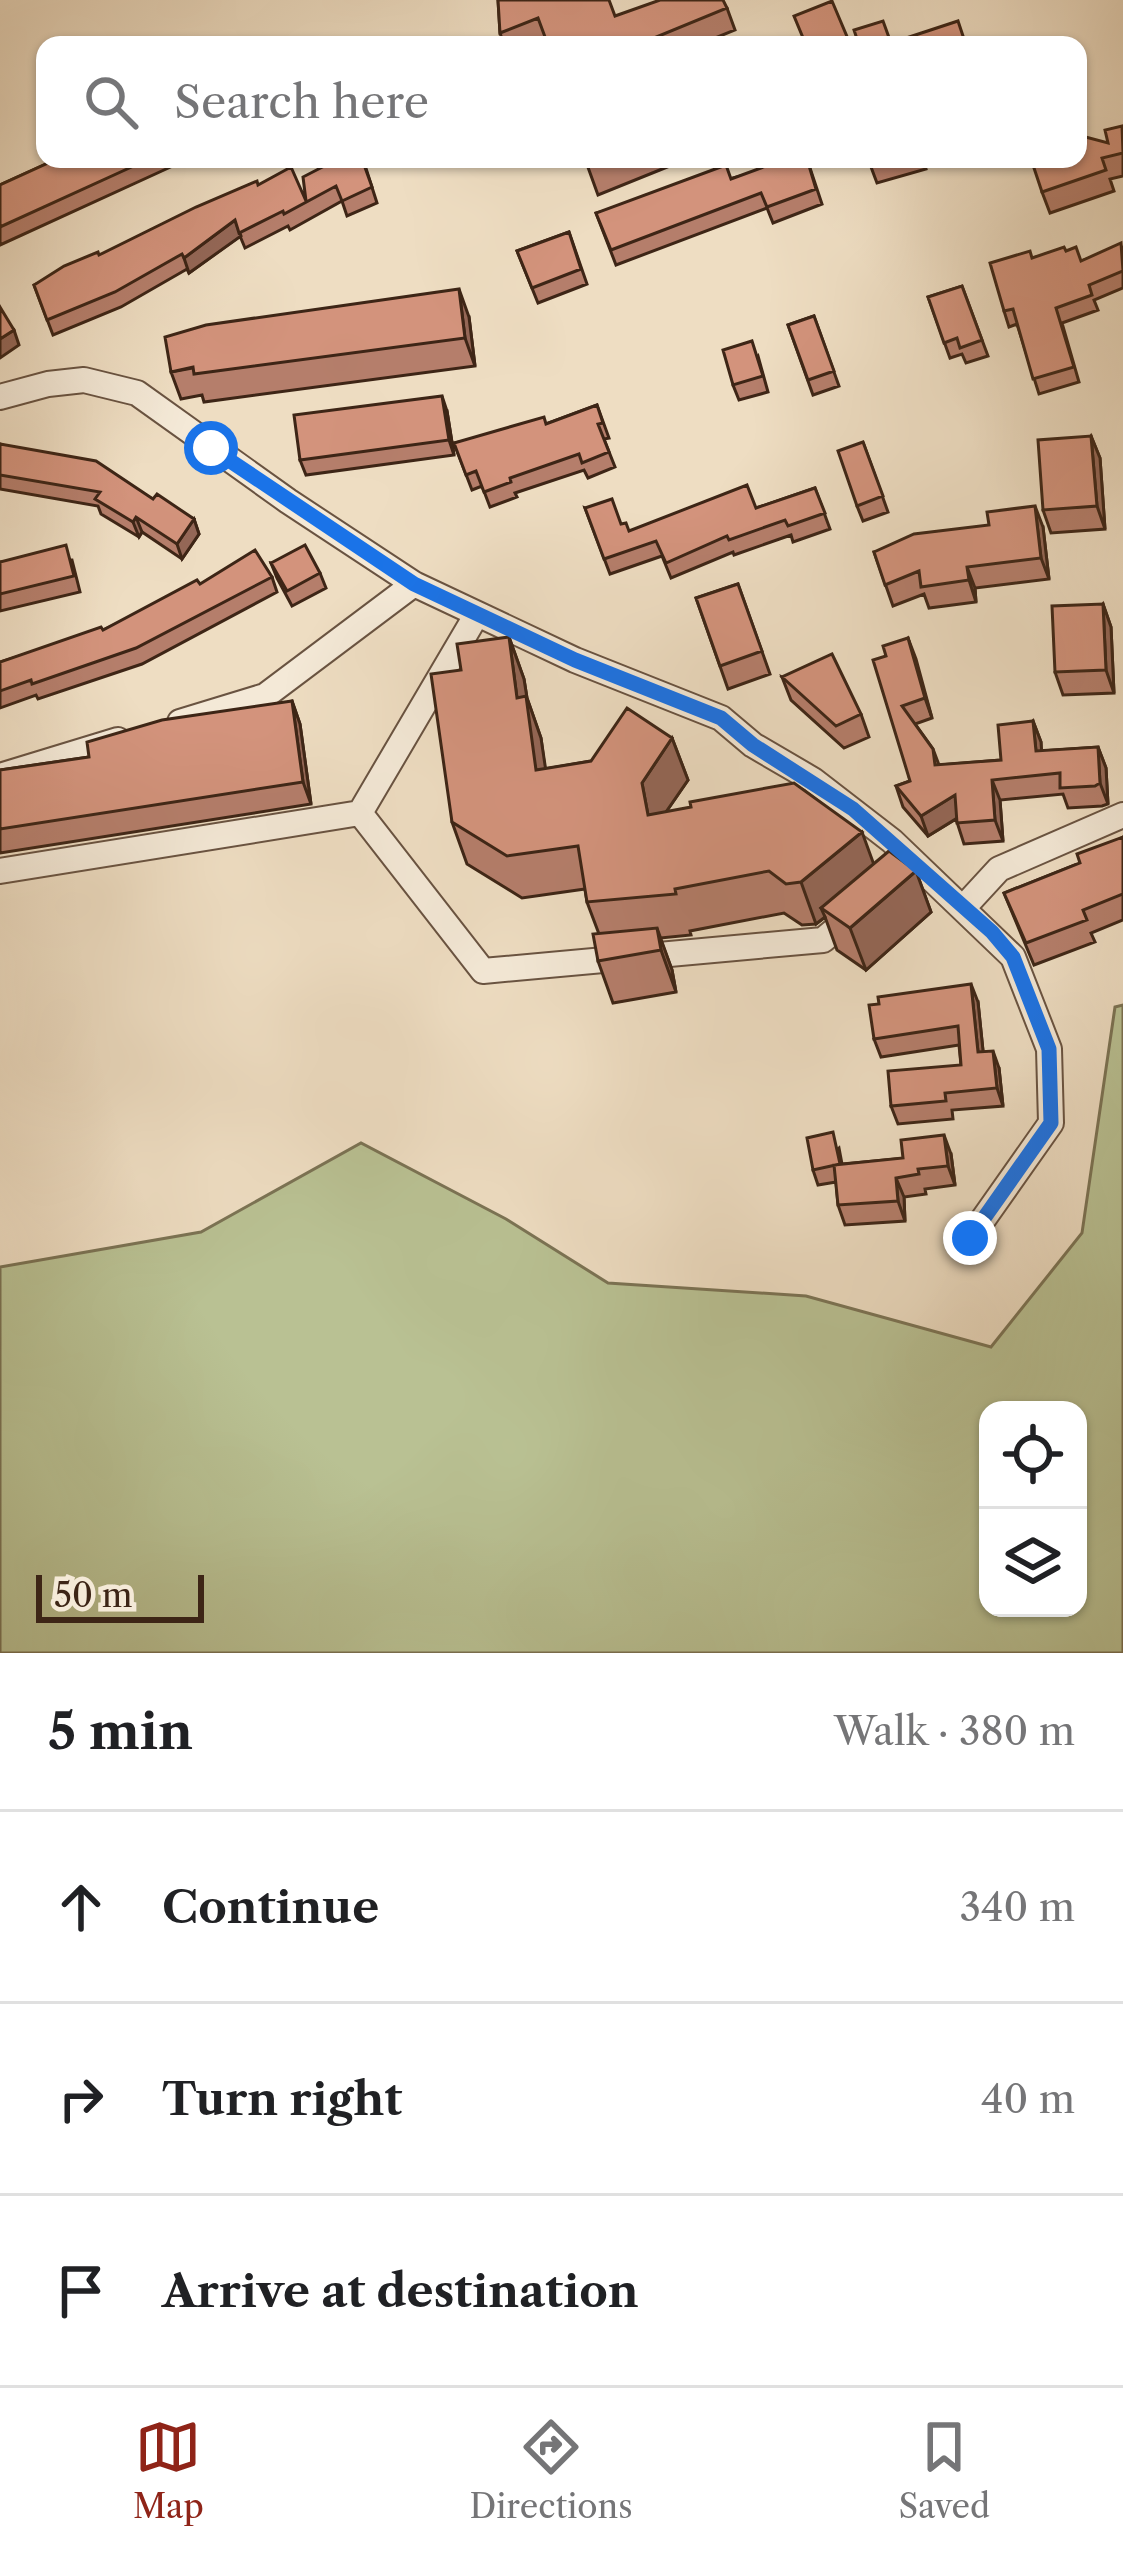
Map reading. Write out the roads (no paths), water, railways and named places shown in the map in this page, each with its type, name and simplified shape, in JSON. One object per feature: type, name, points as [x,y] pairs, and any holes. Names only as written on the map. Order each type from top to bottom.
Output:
[{"type":"street","points":[[0,397],[84,380],[137,392],[273,491],[414,584],[575,660],[721,718],[753,745],[853,809],[908,869],[964,907],[1013,957],[1049,1049],[1051,1123],[970,1238]]},
{"type":"street","points":[[0,776],[265,696],[414,584]]},
{"type":"street","points":[[360,813],[477,614]]},
{"type":"street","points":[[0,871],[360,813]]},
{"type":"street","points":[[360,813],[483,971],[823,940],[869,901]]},
{"type":"street","points":[[964,907],[999,869],[1123,815]]}]
